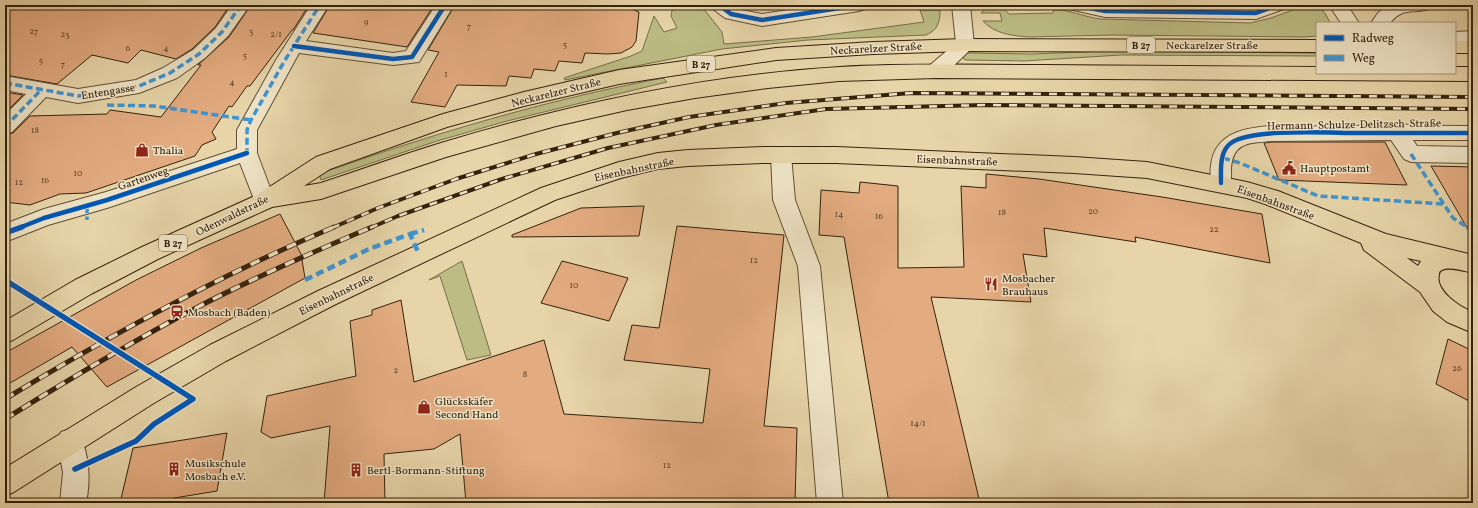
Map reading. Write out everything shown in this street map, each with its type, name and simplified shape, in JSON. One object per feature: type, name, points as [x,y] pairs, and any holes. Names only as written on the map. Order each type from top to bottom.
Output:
[{"type":"main road","name":"Neckarelzer Straße","points":[[443,121],[524,99],[619,76],[776,54],[965,45],[1316,46]]},
{"type":"main road","points":[[1456,47],[1473,47]]},
{"type":"main road","name":"B 27","points":[[264,201],[321,191],[443,150],[627,103],[695,91],[768,81],[839,74],[936,71],[1316,73]]},
{"type":"main road","name":"B 27","points":[[1456,74],[1473,74]]},
{"type":"main road","name":"Odenwaldstraße","points":[[5,333],[83,287],[144,256],[264,201],[323,163],[443,121]]},
{"type":"main road","name":"Eisenbahnstraße","points":[[5,483],[70,441],[218,353],[419,254],[563,188],[620,170],[658,161],[688,158],[836,155],[1116,167],[1147,170],[1221,183],[1271,197],[1352,231],[1385,243],[1473,264]]},
{"type":"main road","name":"Eisenbahnstraße","points":[[1352,231],[1382,251],[1427,285],[1433,296],[1443,307],[1456,316],[1473,323]]},
{"type":"main road","points":[[1427,285],[1426,275],[1429,267],[1437,261],[1448,259]]},
{"type":"street","name":"Entengasse","points":[[5,83],[78,96],[139,86],[170,73],[199,54],[222,32],[241,5]]},
{"type":"street","points":[[264,201],[247,153],[248,130],[252,120],[294,46],[320,5]]},
{"type":"street","points":[[294,46],[393,59],[412,57],[445,5]]},
{"type":"street","points":[[719,5],[731,14],[762,20],[859,5]]},
{"type":"street","points":[[936,71],[965,45],[961,5]]},
{"type":"street","points":[[1075,5],[1105,11],[1256,13],[1278,5]]},
{"type":"street","points":[[1338,5],[1349,22]]},
{"type":"street","points":[[1384,20],[1398,6],[1423,5]]},
{"type":"street","points":[[1456,38],[1473,38]]},
{"type":"street","points":[[5,127],[41,90]]},
{"type":"street","name":"Hermann-Schulze-Delitzsch-Straße","points":[[1221,183],[1224,152],[1231,142],[1239,139],[1282,133],[1473,133]]},
{"type":"street","points":[[1397,133],[1412,154],[1473,155]]},
{"type":"street","name":"Gartenweg","points":[[5,233],[44,218],[107,200],[247,153]]},
{"type":"street","points":[[781,155],[784,200],[809,266],[830,503]]},
{"type":"street","points":[[70,441],[76,460],[76,488],[73,503]]},
{"type":"green space","points":[[673,5],[694,5],[703,8],[722,32],[724,44],[812,37],[924,22],[920,10],[940,10],[940,14],[939,22],[936,28],[926,35],[808,40],[722,49],[565,80],[564,78],[642,51],[654,16],[664,32],[677,28],[671,16]]},
{"type":"green space","points":[[990,5],[1000,5],[1009,14],[1053,13],[1054,10],[1059,10],[1101,19],[1250,23],[1271,18],[1306,5],[1311,5],[1324,12],[1330,22],[1316,22],[1316,36],[1305,37],[1112,35],[1030,37],[998,32],[983,21],[1002,21],[1000,13],[981,13]]},
{"type":"green space","points":[[1109,51],[1315,53],[1316,56],[1121,55],[1024,61],[966,60],[963,57],[967,53],[1032,54]]},
{"type":"green space","points":[[663,78],[667,82],[507,121],[437,141],[321,180],[319,174],[404,145],[533,107]]},
{"type":"green space","points":[[462,261],[491,355],[467,360],[440,276],[429,280]]},
{"type":"building","points":[[5,5],[230,5],[215,27],[192,49],[176,59],[141,50],[128,63],[92,55],[57,84],[5,75]]},
{"type":"building","points":[[251,5],[309,5],[293,30],[250,86],[247,86],[232,107],[229,106],[212,132],[216,139],[202,145],[195,156],[86,193],[60,194],[30,205],[5,202],[5,135],[13,133],[30,116],[107,114],[110,110],[161,117],[201,65],[198,65],[229,37]]},
{"type":"building","points":[[330,5],[434,5],[407,47],[313,33]]},
{"type":"building","points":[[455,5],[623,5],[639,12],[636,41],[632,47],[621,53],[585,53],[582,63],[559,61],[555,71],[534,69],[531,78],[509,76],[506,86],[457,85],[445,107],[411,102],[439,52],[428,50]]},
{"type":"building","points":[[5,92],[23,95],[5,113]]},
{"type":"building","points":[[1385,142],[1407,185],[1279,180],[1264,143]]},
{"type":"building","points":[[1431,166],[1473,167],[1473,238]]},
{"type":"building","points":[[986,174],[1039,179],[1162,197],[1262,214],[1270,263],[1135,237],[1136,242],[1044,228],[1047,257],[1023,254],[1031,302],[931,297],[980,503],[889,503],[844,237],[819,235],[821,190],[859,193],[860,182],[898,186],[898,268],[964,267],[961,186],[986,188]]},
{"type":"building","points":[[644,206],[639,236],[512,237],[512,235],[581,208]]},
{"type":"building","points":[[280,214],[301,254],[305,278],[107,387],[72,347],[5,386],[5,353],[136,280],[201,248]]},
{"type":"building","points":[[677,226],[784,235],[764,426],[797,428],[795,503],[466,503],[460,434],[434,449],[384,454],[385,503],[324,503],[330,426],[271,438],[261,432],[267,396],[356,376],[350,321],[372,315],[372,310],[401,300],[414,382],[544,340],[564,414],[703,423],[710,369],[624,360],[632,325],[659,328]]},
{"type":"building","points":[[562,261],[628,278],[609,321],[541,303]]},
{"type":"building","points":[[1448,339],[1473,351],[1473,403],[1436,384]]},
{"type":"building","name":"Musikschule Mosbach e.V.","points":[[227,433],[217,491],[144,503],[120,503],[133,448]]},
{"type":"railway","points":[[332,228],[378,208],[456,179],[536,154],[617,133],[689,117],[786,103],[911,93],[1473,97]]},
{"type":"railway","points":[[370,228],[398,216],[502,179],[608,148],[716,125],[826,109],[984,105],[1473,109]]},
{"type":"railway","points":[[5,399],[166,307],[249,265],[334,227]]},
{"type":"railway","points":[[5,419],[148,334],[196,308],[261,276],[372,227]]},
{"type":"marked path","points":[[5,83],[78,96],[139,86],[170,73],[199,54],[222,32],[241,5]]},
{"type":"marked path","points":[[245,154],[247,153],[247,130],[251,120],[285,60],[320,5]]},
{"type":"marked path","points":[[5,127],[41,90]]},
{"type":"marked path","points":[[107,105],[154,106],[251,120]]},
{"type":"marked path","points":[[1411,154],[1453,218],[1473,230]]},
{"type":"marked path","points":[[1223,158],[1240,163],[1318,196],[1444,204]]},
{"type":"marked path","points":[[87,206],[87,220]]},
{"type":"marked path","points":[[410,234],[424,230]]},
{"type":"marked path","points":[[305,280],[369,249],[410,234],[419,254]]},
{"type":"cycle path","points":[[294,46],[393,59],[412,57],[445,5]]},
{"type":"cycle path","points":[[719,5],[731,14],[762,20],[859,5]]},
{"type":"cycle path","points":[[1075,5],[1105,11],[1256,13],[1278,5]]},
{"type":"cycle path","points":[[1221,183],[1222,162],[1227,147],[1231,143],[1241,139],[1255,136],[1311,132],[1473,133]]},
{"type":"cycle path","points":[[5,233],[44,218],[107,200],[247,153]]},
{"type":"cycle path","points":[[5,280],[193,399],[154,424],[136,441],[75,469]]},
{"type":"place","name":"Thalia","points":[[142,150]]},
{"type":"place","name":"Hauptpostamt","points":[[1289,168]]},
{"type":"place","name":"Mosbacher Brauhaus","points":[[991,284]]},
{"type":"place","name":"Mosbach (Baden)","points":[[177,312]]},
{"type":"place","name":"Glückskäfer Second Hand","points":[[424,407]]},
{"type":"place","name":"Musikschule Mosbach e.V.","points":[[174,469]]},
{"type":"place","name":"Bertl-Bormann-Stiftung","points":[[356,470]]}]
